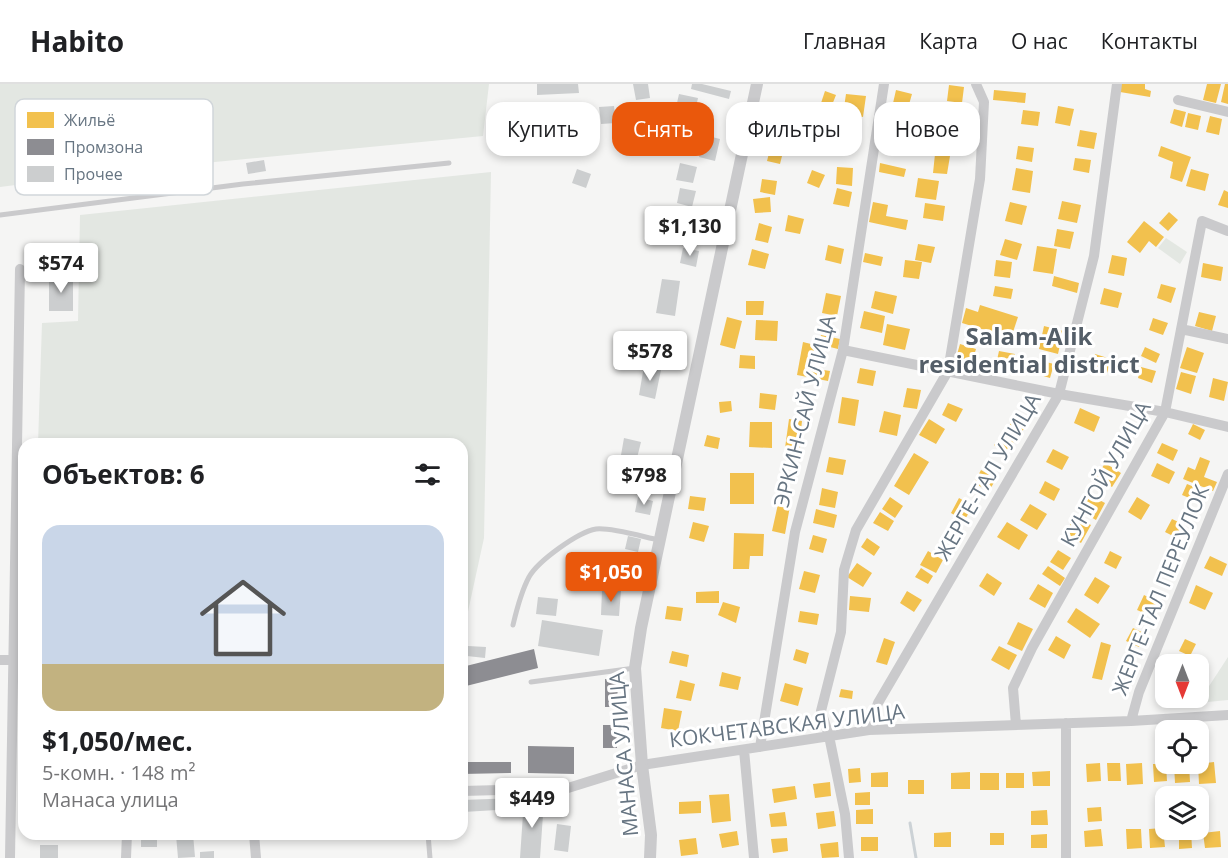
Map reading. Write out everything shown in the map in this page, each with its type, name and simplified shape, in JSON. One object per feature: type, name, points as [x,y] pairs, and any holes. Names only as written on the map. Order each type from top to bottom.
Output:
[{"type":"street","name":"МАНАСА УЛИЦА","points":[[650,858],[651,835],[642,765],[635,668],[640,628],[757,84]]},
{"type":"street","name":"ЭРКИН-САЙ УЛИЦА","points":[[760,747],[795,532],[843,350],[884,84]]},
{"type":"street","points":[[849,858],[845,814],[829,736],[820,711],[841,632],[844,570],[856,530],[948,371],[980,179],[984,102],[976,84]]},
{"type":"street","name":"ЖЕРГЕ-ТАЛ УЛИЦА","points":[[869,730],[878,703],[1059,394],[1094,256],[1117,84]]},
{"type":"street","points":[[1178,100],[1228,112]]},
{"type":"street","name":"КУНГОЙ УЛИЦА","points":[[1016,725],[1013,688],[1018,677],[1032,648],[1165,412],[1202,222],[1228,231]]},
{"type":"street","points":[[20,269],[20,438]]},
{"type":"street","points":[[1181,329],[1228,339]]},
{"type":"street","points":[[843,350],[1059,394],[1165,412],[1228,428]]},
{"type":"street","name":"ЖЕРГЕ-ТАЛ ПЕРЕУЛОК","points":[[1131,721],[1139,692],[1228,474]]},
{"type":"street","points":[[0,660],[18,662]]},
{"type":"street","points":[[10,858],[5,837],[18,674]]},
{"type":"street","name":"КОКЧЕТАВСКАЯ УЛИЦА","points":[[468,791],[568,788],[642,765],[869,730],[1131,721],[1228,715]]},
{"type":"street","points":[[1066,723],[1066,858]]},
{"type":"street","points":[[744,750],[754,858]]},
{"type":"street","points":[[126,858],[127,840]]},
{"type":"street","points":[[254,840],[256,858]]},
{"type":"lane","points":[[213,188],[449,163]]},
{"type":"lane","points":[[0,215],[157,195]]},
{"type":"lane","points":[[513,625],[519,601],[531,574],[556,550],[578,537],[595,529],[659,540]]},
{"type":"lane","points":[[531,682],[635,668]]},
{"type":"lane","points":[[428,840],[430,858]]},
{"type":"shaded area","points":[[0,84],[489,84],[483,136],[213,162],[213,99],[15,99],[15,185],[0,187]]},
{"type":"shaded area","points":[[491,172],[484,538],[468,612],[468,438],[38,438],[42,323],[78,321],[80,215]]},
{"type":"shaded area","points":[[1166,238],[1187,252],[1180,264],[1158,248]]},
{"type":"shaded area","points":[[1228,657],[1228,700],[1209,702],[1209,686]]},
{"type":"building: Жильё","points":[[1120,84],[1145,84],[1145,89],[1151,91],[1150,97],[1120,92]]},
{"type":"building: Жильё","points":[[1207,84],[1221,84],[1216,103],[1203,100]]},
{"type":"building: Жильё","points":[[1225,84],[1228,84],[1228,104],[1221,102]]},
{"type":"building: Жильё","points":[[949,85],[964,87],[962,102],[947,101]]},
{"type":"building: Жильё","points":[[896,90],[912,94],[910,102],[893,102]]},
{"type":"building: Жильё","points":[[994,90],[1026,93],[1025,103],[993,100]]},
{"type":"building: Жильё","points":[[825,91],[836,95],[833,102],[821,102]]},
{"type":"building: Жильё","points":[[846,94],[866,96],[863,117],[862,102],[845,102]]},
{"type":"building: Жильё","points":[[1058,106],[1074,109],[1070,126],[1055,123]]},
{"type":"building: Жильё","points":[[1174,109],[1186,112],[1182,127],[1170,123]]},
{"type":"building: Жильё","points":[[1023,110],[1040,112],[1038,126],[1021,124]]},
{"type":"building: Жильё","points":[[1188,113],[1201,116],[1198,130],[1185,127]]},
{"type":"building: Жильё","points":[[1210,116],[1222,119],[1219,135],[1206,132]]},
{"type":"building: Жильё","points":[[1080,130],[1097,133],[1094,149],[1077,146]]},
{"type":"building: Жильё","points":[[1018,146],[1034,148],[1032,162],[1016,159]]},
{"type":"building: Жильё","points":[[1161,146],[1191,157],[1182,182],[1170,178],[1173,162],[1158,156]]},
{"type":"building: Жильё","points":[[768,156],[782,156],[780,164],[767,161]]},
{"type":"building: Жильё","points":[[935,156],[950,156],[947,174],[933,173]]},
{"type":"building: Жильё","points":[[1075,158],[1091,160],[1089,173],[1073,170]]},
{"type":"building: Жильё","points":[[880,163],[906,169],[904,177],[879,172]]},
{"type":"building: Жильё","points":[[837,167],[853,168],[852,186],[836,184]]},
{"type":"building: Жильё","points":[[1016,168],[1033,171],[1030,193],[1012,190]]},
{"type":"building: Жильё","points":[[1191,169],[1209,174],[1205,191],[1186,186]]},
{"type":"building: Жильё","points":[[812,170],[825,175],[819,188],[807,183]]},
{"type":"building: Жильё","points":[[918,178],[939,181],[936,200],[915,197]]},
{"type":"building: Жильё","points":[[762,179],[777,181],[775,195],[760,192]]},
{"type":"building: Жильё","points":[[837,188],[852,192],[849,207],[833,204]]},
{"type":"building: Жильё","points":[[1224,190],[1228,192],[1228,208],[1218,205]]},
{"type":"building: Жильё","points":[[770,197],[771,212],[755,213],[753,199]]},
{"type":"building: Жильё","points":[[1062,201],[1081,205],[1077,223],[1058,219]]},
{"type":"building: Жильё","points":[[873,202],[888,205],[886,216],[908,220],[906,230],[869,222]]},
{"type":"building: Жильё","points":[[1010,202],[1027,206],[1022,225],[1005,221]]},
{"type":"building: Жильё","points":[[925,203],[945,206],[943,221],[923,218]]},
{"type":"building: Жильё","points":[[1169,212],[1178,220],[1168,231],[1159,223]]},
{"type":"building: Жильё","points":[[788,215],[804,219],[800,234],[785,231]]},
{"type":"building: Жильё","points":[[1144,221],[1164,237],[1156,247],[1149,241],[1140,253],[1127,242]]},
{"type":"building: Жильё","points":[[759,223],[772,227],[768,243],[755,240]]},
{"type":"building: Жильё","points":[[1057,229],[1074,232],[1070,249],[1054,246]]},
{"type":"building: Жильё","points":[[1005,239],[1022,244],[1017,260],[1000,255]]},
{"type":"building: Жильё","points":[[918,244],[935,247],[931,263],[915,260]]},
{"type":"building: Жильё","points":[[828,245],[844,249],[841,264],[825,260]]},
{"type":"building: Жильё","points":[[1037,246],[1057,249],[1053,274],[1033,271]]},
{"type":"building: Жильё","points":[[752,249],[769,254],[765,269],[748,265]]},
{"type":"building: Жильё","points":[[865,253],[883,257],[881,266],[863,262]]},
{"type":"building: Жильё","points":[[1112,255],[1127,258],[1124,276],[1108,273]]},
{"type":"building: Жильё","points":[[905,260],[922,262],[919,279],[903,277]]},
{"type":"building: Жильё","points":[[996,260],[1012,262],[1010,278],[994,276]]},
{"type":"building: Жильё","points":[[1203,263],[1223,267],[1221,281],[1201,277]]},
{"type":"building: Жильё","points":[[1054,276],[1079,283],[1077,293],[1052,286]]},
{"type":"building: Жильё","points":[[1161,284],[1176,288],[1171,303],[1157,298]]},
{"type":"building: Жильё","points":[[995,286],[1013,289],[1011,299],[993,296]]},
{"type":"building: Жильё","points":[[1104,288],[1122,293],[1118,308],[1100,304]]},
{"type":"building: Жильё","points":[[875,291],[897,296],[893,314],[871,308]]},
{"type":"building: Жильё","points":[[826,293],[841,296],[837,316],[822,313]]},
{"type":"building: Жильё","points":[[746,301],[764,301],[763,315],[746,315]]},
{"type":"building: Жильё","points":[[980,305],[1018,317],[1011,338],[962,323],[966,308],[978,312]]},
{"type":"building: Жильё","points":[[864,311],[885,316],[882,333],[860,328]]},
{"type":"building: Жильё","points":[[1199,312],[1216,316],[1212,331],[1195,326]]},
{"type":"building: Жильё","points":[[727,317],[742,321],[735,349],[720,345]]},
{"type":"building: Жильё","points":[[1153,318],[1168,323],[1163,335],[1149,330]]},
{"type":"building: Жильё","points":[[756,320],[778,321],[777,341],[755,340]]},
{"type":"building: Жильё","points":[[887,324],[910,329],[905,350],[883,345]]},
{"type":"building: Жильё","points":[[1044,326],[1063,331],[1058,354],[1039,349]]},
{"type":"building: Жильё","points":[[821,335],[840,339],[838,349],[818,344]]},
{"type":"building: Жильё","points":[[803,342],[815,345],[811,368],[830,371],[828,381],[797,375]]},
{"type":"building: Жильё","points":[[960,344],[976,349],[972,362],[956,358]]},
{"type":"building: Жильё","points":[[1145,347],[1160,354],[1156,363],[1141,356]]},
{"type":"building: Жильё","points":[[1187,347],[1204,353],[1197,373],[1180,368]]},
{"type":"building: Жильё","points":[[999,351],[1015,354],[1012,372],[995,369]]},
{"type":"building: Жильё","points":[[1095,354],[1111,359],[1107,373],[1091,368]]},
{"type":"building: Жильё","points":[[740,355],[755,356],[755,369],[739,368]]},
{"type":"building: Жильё","points":[[1042,361],[1054,364],[1050,378],[1037,374]]},
{"type":"building: Жильё","points":[[1141,367],[1156,371],[1152,383],[1138,378]]},
{"type":"building: Жильё","points":[[860,368],[876,371],[873,386],[857,383]]},
{"type":"building: Жильё","points":[[1181,372],[1196,376],[1191,394],[1176,389]]},
{"type":"building: Жильё","points":[[1213,378],[1228,382],[1224,401],[1209,397]]},
{"type":"building: Жильё","points":[[907,388],[921,390],[917,409],[903,407]]},
{"type":"building: Жильё","points":[[760,393],[777,395],[775,410],[759,408]]},
{"type":"building: Жильё","points":[[842,397],[859,400],[855,426],[838,423]]},
{"type":"building: Жильё","points":[[731,401],[732,411],[720,413],[719,402]]},
{"type":"building: Жильё","points":[[948,403],[963,409],[956,422],[942,415]]},
{"type":"building: Жильё","points":[[1080,408],[1100,417],[1094,432],[1074,423]]},
{"type":"building: Жильё","points":[[884,411],[901,415],[897,436],[879,432]]},
{"type":"building: Жильё","points":[[1016,417],[1027,425],[1005,453],[994,445]]},
{"type":"building: Жильё","points":[[789,419],[802,421],[799,450],[785,448]]},
{"type":"building: Жильё","points":[[929,419],[945,429],[936,444],[919,435]]},
{"type":"building: Жильё","points":[[750,422],[772,422],[772,448],[749,447]]},
{"type":"building: Жильё","points":[[1193,424],[1205,430],[1200,440],[1188,434]]},
{"type":"building: Жильё","points":[[707,435],[720,438],[718,449],[704,446]]},
{"type":"building: Жильё","points":[[1162,443],[1178,450],[1173,461],[1157,453]]},
{"type":"building: Жильё","points":[[1053,449],[1069,457],[1062,470],[1046,462]]},
{"type":"building: Жильё","points":[[914,453],[929,462],[909,495],[894,486]]},
{"type":"building: Жильё","points":[[829,457],[846,460],[843,475],[826,472]]},
{"type":"building: Жильё","points":[[1200,457],[1210,461],[1204,477],[1217,482],[1213,491],[1183,479],[1188,467],[1195,470]]},
{"type":"building: Жильё","points":[[1105,463],[1121,473],[1112,487],[1096,478]]},
{"type":"building: Жильё","points":[[1157,463],[1175,472],[1169,484],[1151,476]]},
{"type":"building: Жильё","points":[[981,470],[996,479],[989,491],[974,483]]},
{"type":"building: Жильё","points":[[730,473],[754,473],[754,504],[730,504]]},
{"type":"building: Жильё","points":[[1045,481],[1060,489],[1054,501],[1039,493]]},
{"type":"building: Жильё","points":[[1187,484],[1204,491],[1199,502],[1182,495]]},
{"type":"building: Жильё","points":[[822,488],[838,492],[835,508],[819,505]]},
{"type":"building: Жильё","points":[[1090,495],[1105,503],[1096,520],[1082,512]]},
{"type":"building: Жильё","points":[[690,496],[706,498],[704,511],[688,509]]},
{"type":"building: Жильё","points":[[890,497],[903,506],[895,518],[882,509]]},
{"type":"building: Жильё","points":[[1137,497],[1150,505],[1141,520],[1128,512]]},
{"type":"building: Жильё","points":[[959,498],[973,506],[964,521],[951,513]]},
{"type":"building: Жильё","points":[[778,504],[790,506],[785,534],[772,531]]},
{"type":"building: Жильё","points":[[1030,504],[1047,514],[1037,530],[1020,520]]},
{"type":"building: Жильё","points":[[816,509],[837,515],[834,528],[813,523]]},
{"type":"building: Жильё","points":[[880,512],[894,521],[888,531],[873,523]]},
{"type":"building: Жильё","points":[[1075,516],[1091,525],[1081,543],[1065,534]]},
{"type":"building: Жильё","points":[[1172,519],[1185,525],[1179,539],[1165,532]]},
{"type":"building: Жильё","points":[[693,522],[709,526],[704,542],[689,538]]},
{"type":"building: Жильё","points":[[1007,522],[1028,535],[1019,550],[997,537]]},
{"type":"building: Жильё","points":[[734,533],[764,534],[763,556],[750,556],[749,569],[733,569]]},
{"type":"building: Жильё","points":[[813,535],[827,539],[823,553],[809,549]]},
{"type":"building: Жильё","points":[[867,538],[880,547],[874,556],[861,547]]},
{"type":"building: Жильё","points":[[1058,550],[1071,558],[1063,570],[1050,562]]},
{"type":"building: Жильё","points":[[928,551],[943,560],[936,573],[920,565]]},
{"type":"building: Жильё","points":[[1110,551],[1122,557],[1116,569],[1104,563]]},
{"type":"building: Жильё","points":[[1210,556],[1227,564],[1222,576],[1204,568]]},
{"type":"building: Жильё","points":[[857,563],[872,573],[863,587],[847,577]]},
{"type":"building: Жильё","points":[[1048,566],[1065,578],[1060,586],[1042,574]]},
{"type":"building: Жильё","points":[[921,568],[933,576],[928,584],[915,577]]},
{"type":"building: Жильё","points":[[804,571],[820,575],[815,593],[799,589]]},
{"type":"building: Жильё","points":[[987,573],[1002,583],[994,596],[979,586]]},
{"type":"building: Жильё","points":[[1095,577],[1110,586],[1098,604],[1084,595]]},
{"type":"building: Жильё","points":[[1038,584],[1053,593],[1045,608],[1029,599]]},
{"type":"building: Жильё","points":[[1196,585],[1213,593],[1205,610],[1189,603]]},
{"type":"building: Жильё","points":[[719,591],[719,603],[696,603],[696,592]]},
{"type":"building: Жильё","points":[[907,591],[922,600],[914,612],[900,603]]},
{"type":"building: Жильё","points":[[1144,595],[1158,602],[1151,616],[1137,610]]},
{"type":"building: Жильё","points":[[850,596],[871,598],[869,612],[849,610]]},
{"type":"building: Жильё","points":[[723,602],[740,607],[736,623],[718,615]]},
{"type":"building: Жильё","points":[[667,606],[683,608],[681,621],[665,619]]},
{"type":"building: Жильё","points":[[1076,608],[1100,624],[1090,638],[1067,622]]},
{"type":"building: Жильё","points":[[800,611],[819,614],[817,625],[798,622]]},
{"type":"building: Жильё","points":[[1018,622],[1033,629],[1022,651],[1007,644]]},
{"type":"building: Жильё","points":[[1133,628],[1146,634],[1139,647],[1126,641]]},
{"type":"building: Жильё","points":[[1056,636],[1071,645],[1064,659],[1048,650]]},
{"type":"building: Жильё","points":[[884,638],[895,642],[887,665],[876,662]]},
{"type":"building: Жильё","points":[[1185,639],[1196,644],[1191,654],[1179,651]]},
{"type":"building: Жильё","points":[[1101,642],[1111,645],[1102,680],[1092,678]]},
{"type":"building: Жильё","points":[[999,646],[1017,655],[1009,670],[991,660]]},
{"type":"building: Жильё","points":[[796,649],[809,653],[806,664],[793,660]]},
{"type":"building: Жильё","points":[[672,651],[689,655],[687,667],[669,663]]},
{"type":"building: Жильё","points":[[722,672],[741,677],[738,690],[719,686]]},
{"type":"building: Жильё","points":[[680,680],[695,684],[691,701],[676,698]]},
{"type":"building: Жильё","points":[[785,683],[803,688],[798,706],[780,701]]},
{"type":"building: Жильё","points":[[841,689],[853,691],[852,699],[839,697]]},
{"type":"building: Жильё","points":[[664,708],[682,711],[678,731],[661,728]]},
{"type":"building: Жильё","points":[[1214,762],[1216,783],[1199,784],[1198,774],[1209,774],[1209,763]]},
{"type":"building: Жильё","points":[[1100,763],[1101,781],[1087,782],[1086,764]]},
{"type":"building: Жильё","points":[[1107,763],[1120,763],[1121,781],[1108,781]]},
{"type":"building: Жильё","points":[[1142,763],[1143,784],[1127,785],[1126,764]]},
{"type":"building: Жильё","points":[[1153,764],[1155,764],[1155,774],[1167,774],[1167,781],[1154,782]]},
{"type":"building: Жильё","points":[[860,768],[861,782],[849,783],[848,769]]},
{"type":"building: Жильё","points":[[1050,771],[1050,786],[1033,786],[1032,772]]},
{"type":"building: Жильё","points":[[888,772],[888,787],[871,787],[871,773]]},
{"type":"building: Жильё","points":[[970,772],[970,789],[951,789],[951,773]]},
{"type":"building: Жильё","points":[[980,773],[999,773],[999,790],[980,790]]},
{"type":"building: Жильё","points":[[1006,773],[1024,773],[1024,788],[1006,788]]},
{"type":"building: Жильё","points":[[1175,774],[1190,774],[1190,782],[1175,783]]},
{"type":"building: Жильё","points":[[908,780],[924,780],[924,794],[908,794]]},
{"type":"building: Жильё","points":[[830,782],[831,796],[815,798],[813,784]]},
{"type":"building: Жильё","points":[[795,786],[797,799],[774,803],[772,789]]},
{"type":"building: Жильё","points":[[870,792],[870,805],[855,805],[855,793]]},
{"type":"building: Жильё","points":[[729,794],[731,821],[712,823],[709,795]]},
{"type":"building: Жильё","points":[[701,801],[701,813],[679,814],[679,802]]},
{"type":"building: Жильё","points":[[1101,807],[1102,821],[1088,822],[1087,808]]},
{"type":"building: Жильё","points":[[873,809],[873,824],[856,824],[856,810]]},
{"type":"building: Жильё","points":[[1047,810],[1048,825],[1031,825],[1031,811]]},
{"type":"building: Жильё","points":[[834,811],[836,826],[818,829],[816,813]]},
{"type":"building: Жильё","points":[[785,812],[787,826],[771,827],[769,814]]},
{"type":"building: Жильё","points":[[1101,829],[1103,846],[1085,847],[1084,831]]},
{"type":"building: Жильё","points":[[1126,829],[1141,829],[1142,848],[1127,849]]},
{"type":"building: Жильё","points":[[1149,829],[1155,829],[1155,840],[1164,840],[1165,847],[1150,848]]},
{"type":"building: Жильё","points":[[737,831],[739,845],[722,848],[719,834]]},
{"type":"building: Жильё","points":[[1220,831],[1221,847],[1205,848],[1204,840],[1209,840],[1209,832]]},
{"type":"building: Жильё","points":[[951,832],[951,847],[934,847],[934,833]]},
{"type":"building: Жильё","points":[[990,833],[1004,833],[1004,845],[990,845]]},
{"type":"building: Жильё","points":[[1047,834],[1047,848],[1031,848],[1031,835]]},
{"type":"building: Жильё","points":[[861,837],[878,837],[878,851],[861,851]]},
{"type":"building: Жильё","points":[[696,838],[698,854],[681,856],[679,840]]},
{"type":"building: Жильё","points":[[787,838],[788,851],[773,853],[771,839]]},
{"type":"building: Жильё","points":[[1179,840],[1192,840],[1192,848],[1179,849]]},
{"type":"building: Жильё","points":[[838,842],[839,857],[822,858],[820,844]]},
{"type":"building: Промзона","points":[[534,649],[538,668],[468,686],[468,666]]},
{"type":"building: Промзона","points":[[605,679],[618,680],[617,707],[605,707]]},
{"type":"building: Промзона","points":[[603,725],[617,725],[617,748],[603,748]]},
{"type":"building: Промзона","points":[[528,746],[574,747],[574,774],[528,773]]},
{"type":"building: Промзона","points":[[468,762],[511,762],[511,773],[468,774]]},
{"type":"building: Прочее","points":[[537,84],[578,84],[579,93],[537,95]]},
{"type":"building: Прочее","points":[[633,84],[648,84],[650,98],[636,100]]},
{"type":"building: Прочее","points":[[692,84],[731,91],[729,99],[691,89]]},
{"type":"building: Прочее","points":[[679,94],[698,98],[697,102],[677,102]]},
{"type":"building: Прочее","points":[[612,106],[612,123],[601,124],[600,107]]},
{"type":"building: Прочее","points":[[714,138],[720,139],[715,161],[699,157],[714,156]]},
{"type":"building: Прочее","points":[[264,160],[266,171],[248,174],[246,163]]},
{"type":"building: Прочее","points":[[680,163],[697,167],[693,183],[676,180]]},
{"type":"building: Прочее","points":[[577,169],[591,174],[586,188],[572,183]]},
{"type":"building: Прочее","points":[[680,188],[696,191],[692,207],[677,203]]},
{"type":"building: Прочее","points":[[674,226],[687,229],[684,242],[671,239]]},
{"type":"building: Прочее","points":[[683,248],[699,251],[696,267],[680,263]]},
{"type":"building: Прочее","points":[[49,277],[73,277],[73,311],[49,311]]},
{"type":"building: Прочее","points":[[662,279],[680,281],[675,316],[656,313]]},
{"type":"building: Прочее","points":[[649,348],[665,349],[664,364],[648,363]]},
{"type":"building: Прочее","points":[[644,366],[661,370],[655,399],[639,395]]},
{"type":"building: Прочее","points":[[624,438],[641,442],[637,458],[621,455]]},
{"type":"building: Прочее","points":[[638,497],[653,501],[650,515],[635,512]]},
{"type":"building: Прочее","points":[[628,536],[641,539],[638,552],[625,549]]},
{"type":"building: Прочее","points":[[618,558],[634,562],[630,578],[614,574]]},
{"type":"building: Прочее","points":[[604,566],[612,577],[599,585],[591,574]]},
{"type":"building: Прочее","points":[[602,590],[621,591],[619,616],[601,615]]},
{"type":"building: Прочее","points":[[538,597],[558,599],[556,616],[536,614]]},
{"type":"building: Прочее","points":[[542,620],[603,630],[599,656],[538,646]]},
{"type":"building: Прочее","points":[[468,646],[486,647],[485,658],[468,656]]},
{"type":"building: Прочее","points":[[514,798],[515,809],[468,812],[468,800]]},
{"type":"building: Прочее","points":[[524,799],[544,800],[540,858],[520,858]]},
{"type":"building: Прочее","points":[[557,824],[571,826],[568,852],[554,850]]},
{"type":"building: Прочее","points":[[141,840],[157,840],[157,847],[141,847]]},
{"type":"building: Прочее","points":[[176,840],[194,840],[195,857],[178,858]]},
{"type":"building: Прочее","points":[[40,845],[58,845],[58,858],[40,858]]},
{"type":"building: Прочее","points":[[214,851],[214,858],[200,858],[200,852]]},
{"type":"waterway","points":[[910,823],[916,858]]},
{"type":"district","name":"Salam-Alik residential district","points":[[1029,351]]}]
